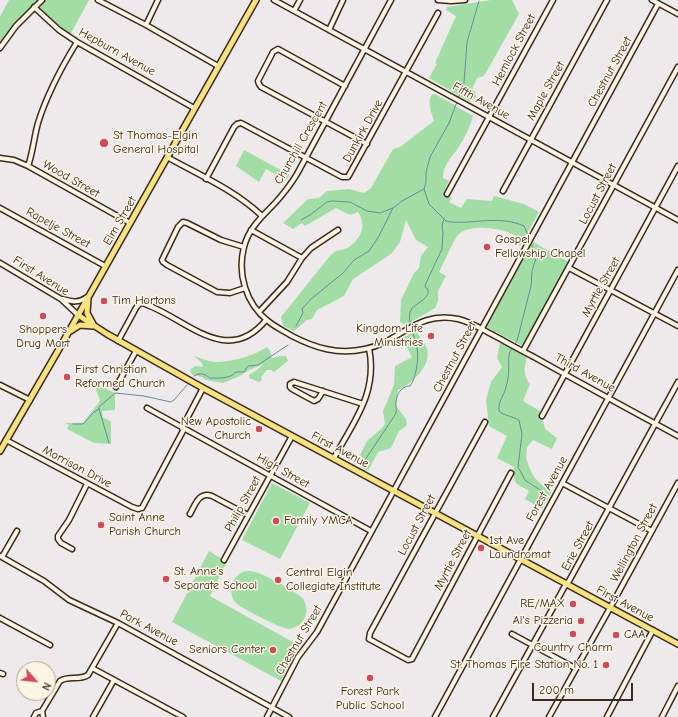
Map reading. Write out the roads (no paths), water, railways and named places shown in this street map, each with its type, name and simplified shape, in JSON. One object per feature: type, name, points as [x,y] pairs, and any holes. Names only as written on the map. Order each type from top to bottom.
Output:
[{"type":"main road","name":"Elm Street","points":[[0,451],[256,0]]},
{"type":"main road","points":[[89,295],[87,312],[94,326]]},
{"type":"main road","name":"First Avenue","points":[[78,315],[118,341],[203,388],[678,644]]},
{"type":"main road","points":[[67,333],[80,325],[94,326]]},
{"type":"street","points":[[0,48],[16,26],[42,0]]},
{"type":"street","points":[[98,0],[146,25],[218,66]]},
{"type":"street","points":[[146,25],[158,0]]},
{"type":"street","name":"Fifth Avenue","points":[[274,0],[678,220]]},
{"type":"street","points":[[294,11],[300,0]]},
{"type":"street","points":[[329,30],[342,0]]},
{"type":"street","name":"Churchill Crescent","points":[[391,0],[306,158],[286,190],[251,230],[244,247],[242,269],[245,288],[253,305],[266,320],[305,343],[320,348],[344,352],[369,348],[384,342],[418,323],[435,319],[458,320],[470,323],[482,329]]},
{"type":"street","points":[[438,0],[465,0]]},
{"type":"street","name":"Hemlock Street","points":[[447,194],[552,0]]},
{"type":"street","name":"Maple Street","points":[[503,191],[607,0]]},
{"type":"street","points":[[652,0],[678,14]]},
{"type":"street","name":"Chestnut Street","points":[[267,717],[298,657],[315,637],[371,531],[658,4]]},
{"type":"street","name":"Hepburn Avenue","points":[[34,7],[58,30],[77,42],[194,108]]},
{"type":"street","name":"Dunkirk Drive","points":[[206,179],[234,126],[239,123],[244,124],[342,177],[347,178],[351,174],[438,13]]},
{"type":"street","points":[[28,166],[44,106],[60,71],[77,42]]},
{"type":"street","points":[[345,86],[281,50],[276,49],[258,80],[260,86],[367,144]]},
{"type":"street","name":"Locust Street","points":[[523,351],[678,67]]},
{"type":"street","points":[[167,157],[244,201],[262,216]]},
{"type":"street","name":"Wood Street","points":[[0,158],[18,161],[130,223]]},
{"type":"street","name":"Myrtle Street","points":[[542,416],[678,166]]},
{"type":"street","name":"Rapelje Street","points":[[0,208],[105,266]]},
{"type":"street","points":[[244,247],[221,240],[183,222],[178,227],[162,260],[167,265],[217,292],[230,293],[245,288]]},
{"type":"street","points":[[251,230],[302,258]]},
{"type":"street","points":[[259,312],[287,282],[302,258],[315,244],[338,230]]},
{"type":"street","name":"First Avenue","points":[[0,263],[61,299],[78,315]]},
{"type":"street","points":[[569,268],[678,326]]},
{"type":"street","name":"Forest Avenue","points":[[435,717],[678,270]]},
{"type":"street","points":[[61,299],[75,302],[82,301],[89,295]]},
{"type":"street","points":[[118,341],[136,308],[142,303],[207,337],[221,340],[235,340],[245,337],[256,330],[266,320]]},
{"type":"street","name":"Third Avenue","points":[[482,329],[678,436]]},
{"type":"street","points":[[334,458],[368,392],[371,377],[371,358],[369,348]]},
{"type":"street","points":[[116,387],[136,350]]},
{"type":"street","points":[[323,391],[318,399],[314,401],[292,389],[290,384],[294,382],[323,391],[363,404]]},
{"type":"street","name":"Erie Street","points":[[493,717],[566,584],[570,581],[678,382]]},
{"type":"street","points":[[0,385],[30,400]]},
{"type":"street","points":[[183,428],[203,388]]},
{"type":"street","name":"High Street","points":[[147,408],[371,531]]},
{"type":"street","name":"Locust Street","points":[[413,656],[410,660],[408,660],[369,638],[485,422]]},
{"type":"street","name":"Morrison Drive","points":[[6,440],[87,484],[132,507],[139,509],[142,508],[183,428]]},
{"type":"street","name":"Philip Street","points":[[224,560],[292,436]]},
{"type":"street","name":"Myrtie Street","points":[[413,656],[511,472]]},
{"type":"street","points":[[562,483],[652,531]]},
{"type":"street","name":"Wellington Street","points":[[549,717],[678,483]]},
{"type":"street","points":[[72,549],[61,544],[58,536],[69,520],[87,484]]},
{"type":"street","points":[[190,514],[198,498],[206,494],[248,515]]},
{"type":"street","points":[[1,556],[17,531]]},
{"type":"street","name":"Park Avenue","points":[[1,556],[44,581],[69,600],[118,623],[289,717]]},
{"type":"street","points":[[0,618],[50,644]]},
{"type":"street","points":[[43,717],[42,711],[60,681],[65,678],[85,677],[92,668],[118,623]]},
{"type":"street","points":[[607,717],[653,630]]},
{"type":"street","points":[[512,634],[575,668]]},
{"type":"street","points":[[92,668],[183,717]]},
{"type":"street","points":[[93,717],[114,680]]},
{"type":"street","points":[[662,717],[678,686]]},
{"type":"street","points":[[34,717],[36,713],[42,711]]},
{"type":"waterway","points":[[458,99],[464,83],[467,42],[479,1]]},
{"type":"waterway","points":[[457,102],[449,123],[430,157],[424,189],[429,204],[446,221],[506,221],[524,226],[528,235]]},
{"type":"waterway","points":[[301,220],[327,202],[332,201],[350,202],[367,211],[380,213],[393,208],[402,201],[424,189]]},
{"type":"waterway","points":[[296,326],[303,313],[302,309],[311,299],[343,273],[354,260],[369,251],[379,236],[393,208]]},
{"type":"waterway","points":[[410,322],[409,316],[412,308],[428,294],[428,289],[425,287],[442,249],[442,226],[444,219]]},
{"type":"waterway","points":[[515,344],[531,286],[532,271],[536,258],[532,246]]},
{"type":"waterway","points":[[361,466],[395,414],[396,399],[399,393],[406,386],[410,386],[414,379],[418,352],[412,329]]},
{"type":"waterway","points":[[194,376],[200,374],[210,378],[221,378],[231,376],[236,372],[244,372],[248,366],[258,365],[288,345]]},
{"type":"waterway","points":[[513,347],[509,354],[508,378],[499,404],[499,411],[519,420],[522,434],[518,467],[525,480],[540,490]]},
{"type":"waterway","points":[[73,424],[83,424],[115,393],[144,396],[171,402],[187,385]]},
{"type":"waterway","points":[[99,409],[109,443]]},
{"type":"place","name":"St Thomas-Elgin General Hospital","points":[[104,143]]},
{"type":"place","name":"Gospel Fellowship Chapel","points":[[487,247]]},
{"type":"place","name":"Tim Hortons","points":[[104,301]]},
{"type":"place","name":"Shoppers Drug Mart","points":[[43,316]]},
{"type":"place","name":"Kingdom Life Ministries","points":[[431,336]]},
{"type":"place","name":"First Christian Reformed Church","points":[[67,377]]},
{"type":"place","name":"New Apostolic Church","points":[[259,429]]},
{"type":"place","name":"Family YMCA","points":[[276,521]]},
{"type":"place","name":"Saint Anne Parish Church","points":[[101,525]]},
{"type":"place","name":"1st Ave Laundromat","points":[[481,548]]},
{"type":"place","name":"St. Anne's Separate School","points":[[166,579]]},
{"type":"place","name":"Central Elgin Collegiate Institute","points":[[278,580]]},
{"type":"place","name":"RE/MAX","points":[[573,604]]},
{"type":"place","name":"Al's Pizzeria","points":[[581,621]]},
{"type":"place","name":"Country Charm","points":[[573,634]]},
{"type":"place","name":"CAA","points":[[616,635]]},
{"type":"place","name":"Seniors Center","points":[[273,650]]},
{"type":"place","name":"St. Thomas Fire Station No. 1","points":[[606,665]]},
{"type":"place","name":"Forest Park Public School","points":[[370,678]]}]
